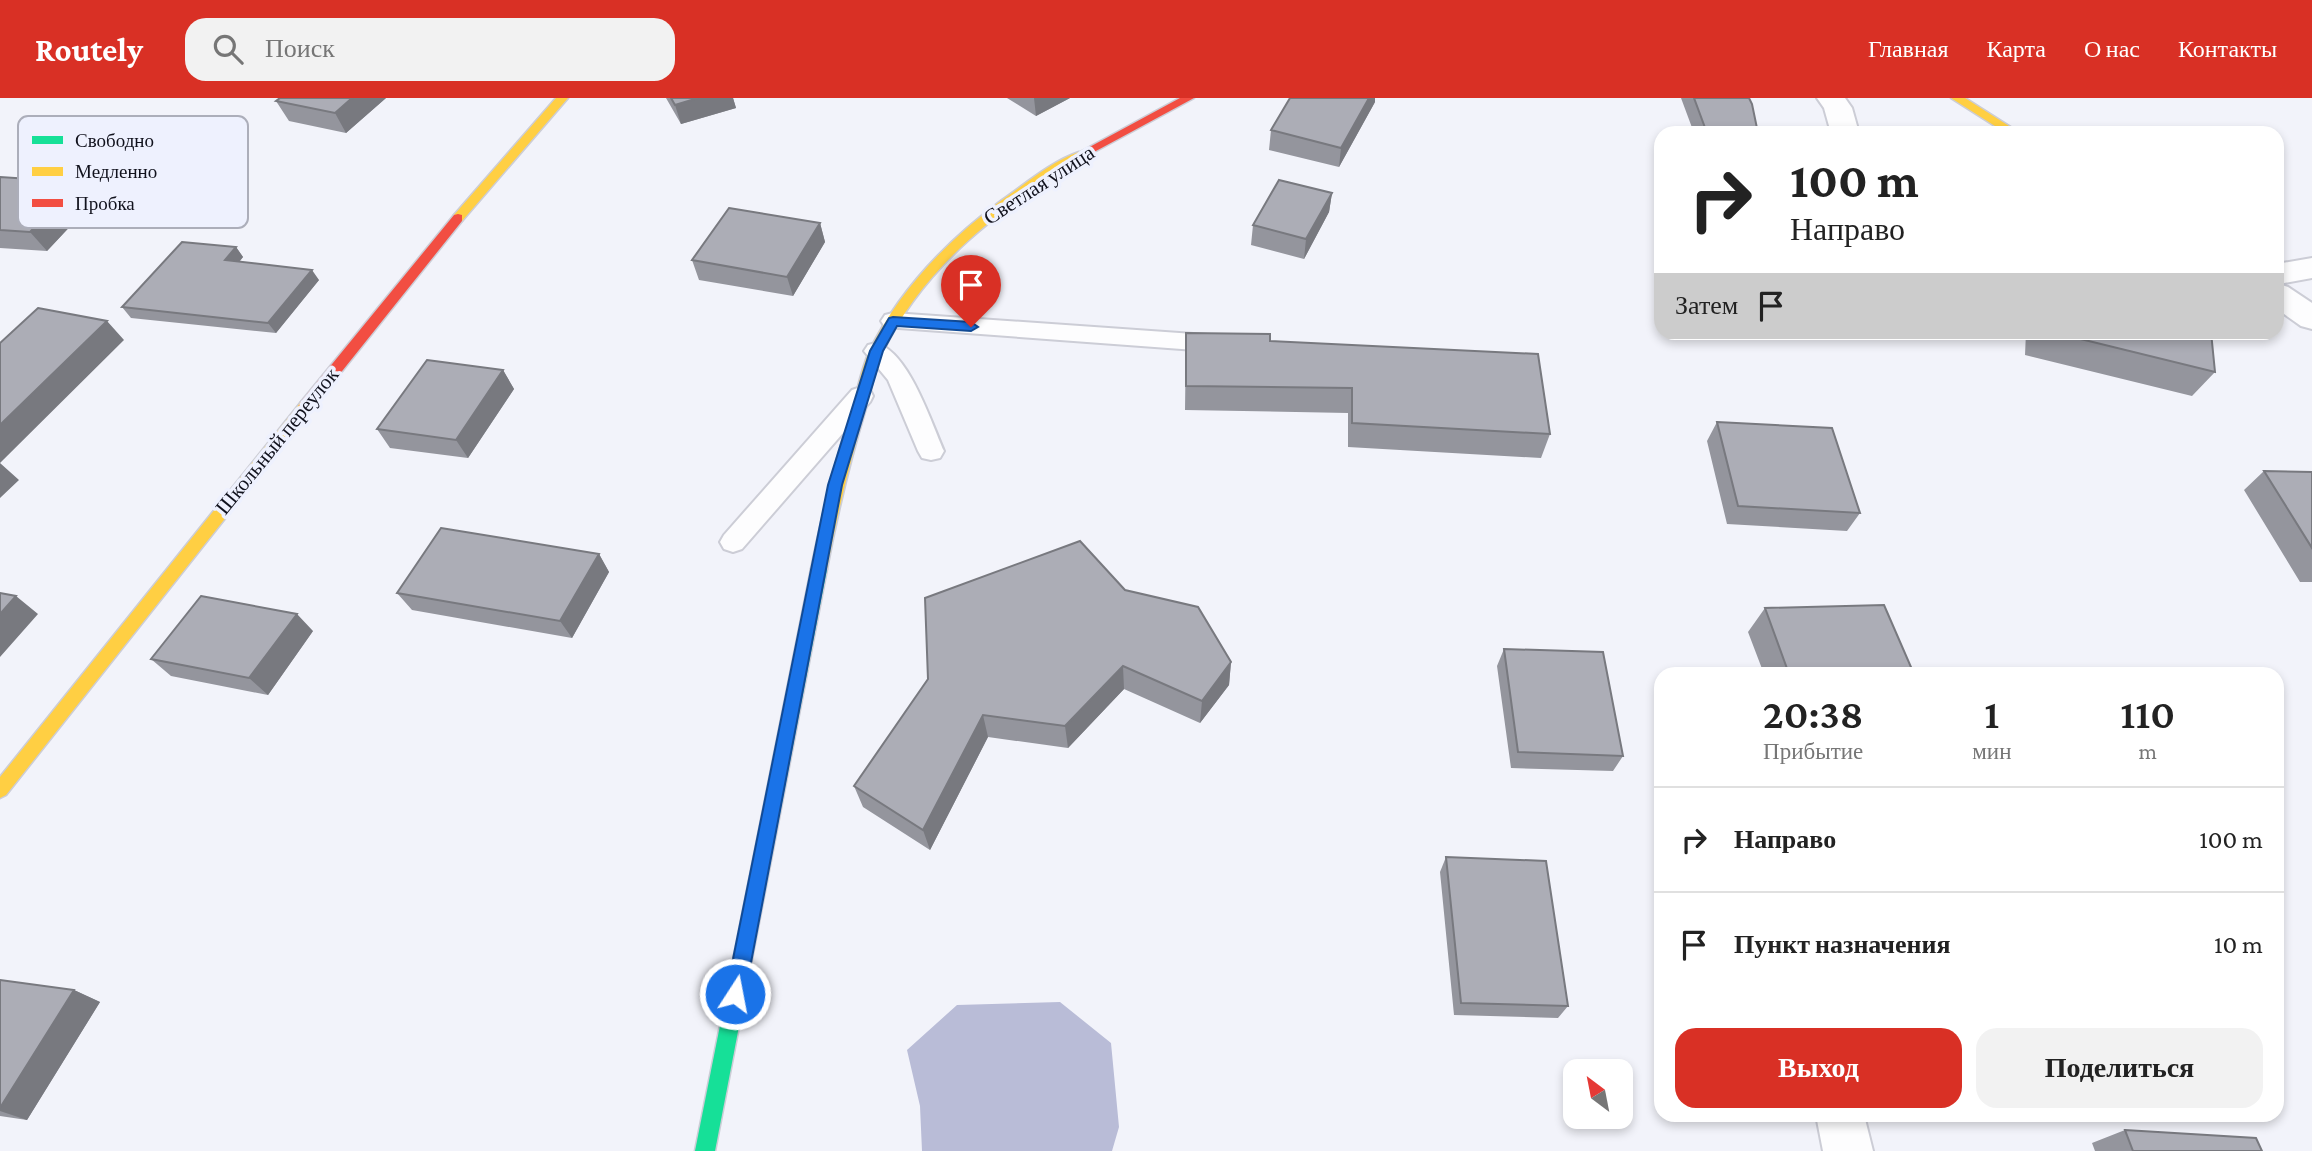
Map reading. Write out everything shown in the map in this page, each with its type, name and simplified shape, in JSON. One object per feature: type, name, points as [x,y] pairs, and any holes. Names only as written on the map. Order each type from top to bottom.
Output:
[{"type":"street","name":"Школьный переулок","points":[[0,790],[433,246],[562,98]]},
{"type":"street","name":"Светлая улица","points":[[705,1151],[835,485],[876,351],[893,321],[940,261],[995,209],[1076,157],[1188,98]]},
{"type":"street","points":[[1831,98],[1838,108],[1843,126]]},
{"type":"street","points":[[1957,98],[2003,126]]},
{"type":"street","points":[[2284,273],[2312,268]]},
{"type":"street","points":[[2284,299],[2312,318]]},
{"type":"street","points":[[1842,1122],[1848,1151]]},
{"type":"lane","points":[[893,321],[1231,344]]},
{"type":"lane","points":[[876,351],[898,376],[930,451]]},
{"type":"lane","points":[[733,542],[863,394]]},
{"type":"water","points":[[1060,1002],[1111,1043],[1119,1127],[1112,1151],[922,1151],[920,1106],[907,1050],[957,1005]]},
{"type":"building","points":[[280,98],[352,98],[335,113],[276,101]]},
{"type":"building","points":[[671,98],[698,98],[675,105]]},
{"type":"building","points":[[1290,98],[1369,98],[1341,148],[1271,130]]},
{"type":"building","points":[[1694,98],[1749,98],[1757,126],[1704,126]]},
{"type":"building","points":[[0,177],[18,178],[18,228],[34,228],[30,232],[0,230]]},
{"type":"building","points":[[1279,180],[1332,193],[1306,239],[1253,225]]},
{"type":"building","points":[[729,208],[820,223],[787,277],[692,260]]},
{"type":"building","points":[[182,242],[236,247],[225,260],[312,270],[268,323],[122,307]]},
{"type":"building","points":[[38,308],[107,321],[0,425],[0,343]]},
{"type":"building","points":[[1186,333],[1270,334],[1270,341],[1538,354],[1550,434],[1352,423],[1352,388],[1186,386]]},
{"type":"building","points":[[2085,340],[2212,340],[2215,372]]},
{"type":"building","points":[[427,360],[503,370],[456,440],[377,429]]},
{"type":"building","points":[[1717,422],[1832,428],[1860,513],[1738,506]]},
{"type":"building","points":[[2264,471],[2312,472],[2312,548]]},
{"type":"building","points":[[441,528],[599,554],[560,621],[397,593]]},
{"type":"building","points":[[1080,541],[1125,590],[1198,607],[1231,662],[1202,701],[1123,666],[1065,726],[983,715],[923,830],[854,786],[928,679],[925,598]]},
{"type":"building","points":[[0,593],[16,596],[0,614]]},
{"type":"building","points":[[201,596],[297,614],[249,678],[151,659]]},
{"type":"building","points":[[1884,605],[1911,667],[1786,667],[1765,608]]},
{"type":"building","points":[[1504,649],[1603,652],[1623,756],[1518,752]]},
{"type":"building","points":[[1446,857],[1546,861],[1568,1006],[1461,1003]]},
{"type":"building","points":[[0,980],[74,990],[0,1108]]},
{"type":"building","points":[[2125,1130],[2256,1138],[2262,1151],[2133,1151]]},
{"type":"traffic: fast","points":[[705,1151],[819,569]]},
{"type":"traffic: slow","points":[[458,218],[562,98]]},
{"type":"traffic: slow","points":[[1957,98],[2003,126]]},
{"type":"traffic: slow","points":[[819,569],[837,486],[870,368],[895,317],[939,262],[964,237],[1019,193],[1079,156]]},
{"type":"traffic: slow","points":[[0,790],[306,406]]},
{"type":"traffic: jam","points":[[1079,156],[1188,98]]},
{"type":"traffic: jam","points":[[306,406],[458,218]]},
{"type":"route","points":[[735,994],[835,485],[876,351],[893,321],[971,327]]}]
